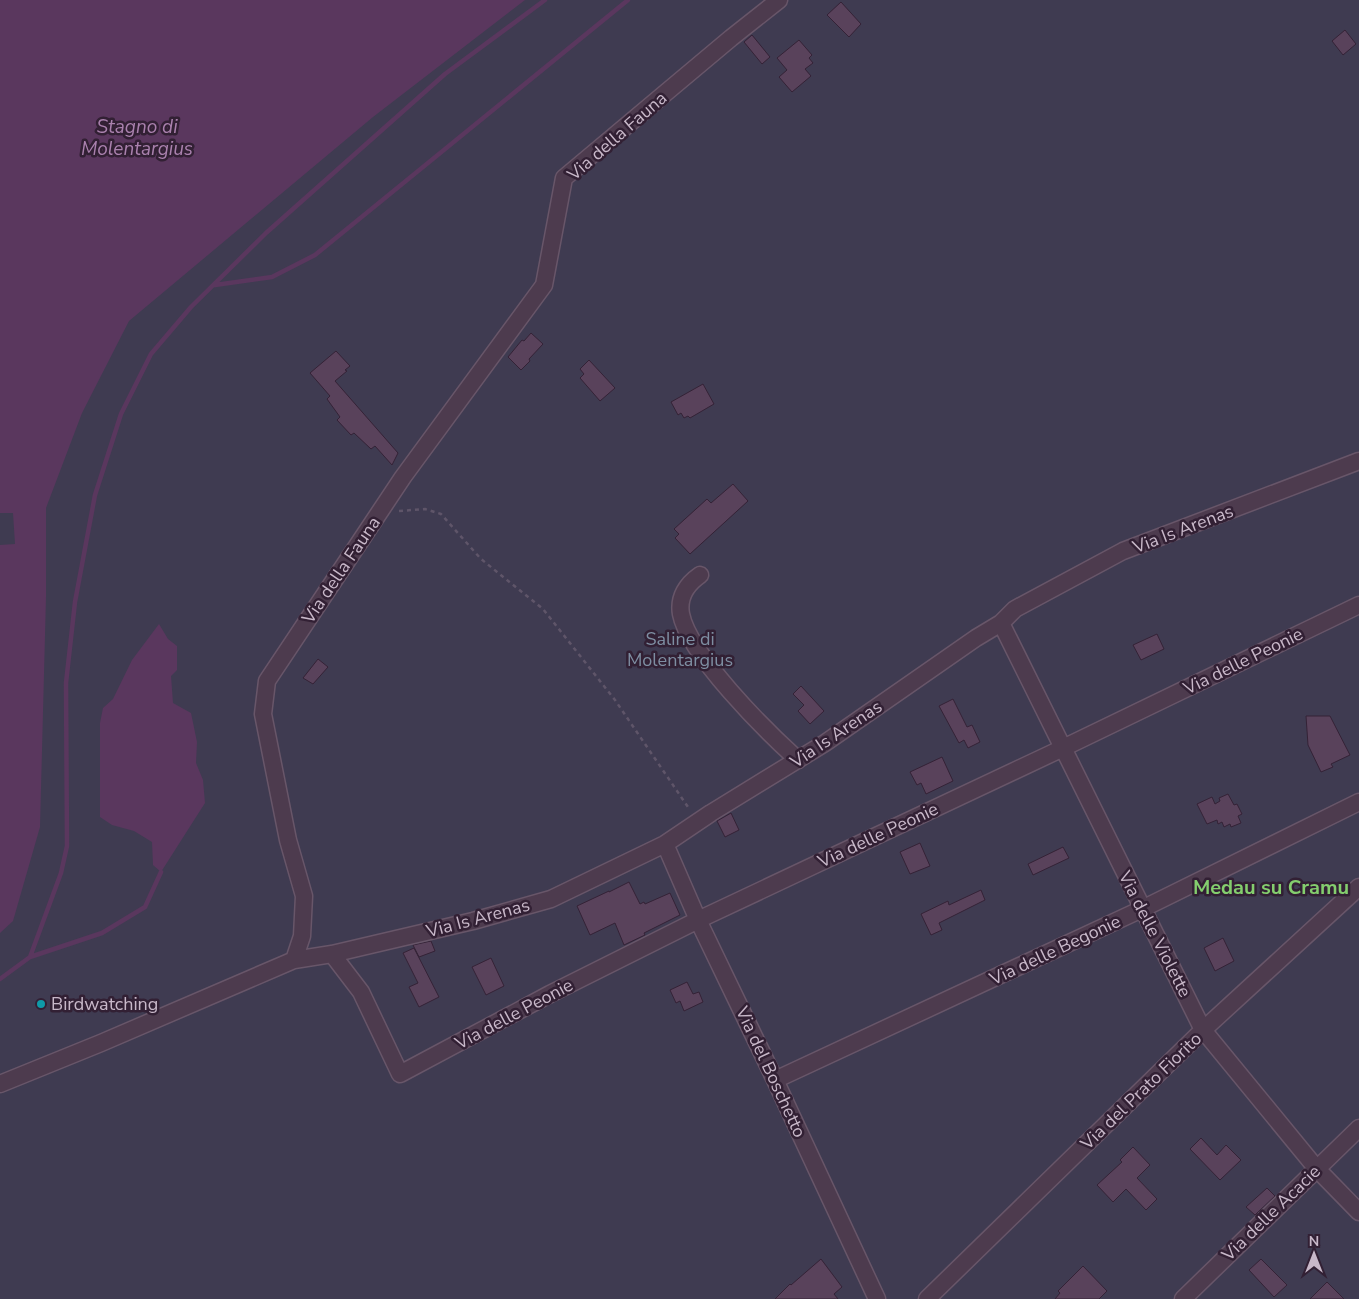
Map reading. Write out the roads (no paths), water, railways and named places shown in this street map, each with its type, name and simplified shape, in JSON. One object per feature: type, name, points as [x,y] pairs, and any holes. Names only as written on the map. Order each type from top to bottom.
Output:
[{"type":"street","name":"Via della Fauna","points":[[294,960],[302,936],[304,896],[288,840],[263,714],[268,681],[402,477],[544,285],[564,178],[731,38],[780,0]]},
{"type":"street","name":"Via Is Arenas","points":[[294,960],[332,954],[473,921],[551,899],[665,844],[825,743],[976,638],[1001,623],[1014,609],[1123,552],[1359,460]]},
{"type":"street","points":[[700,575],[690,582],[681,596],[681,613],[688,633],[729,689],[768,732],[798,760]]},
{"type":"street","name":"Via delle Peonie","points":[[332,954],[361,992],[400,1074],[550,994],[698,920],[1063,748],[1359,605]]},
{"type":"street","name":"Via delle Violette","points":[[1001,623],[1203,1030],[1317,1169],[1359,1212]]},
{"type":"street","name":"Via delle Begonie","points":[[775,1080],[1142,909],[1359,802]]},
{"type":"street","name":"Via del Boschetto","points":[[665,844],[698,920],[877,1299]]},
{"type":"street","name":"Via del Prato Fiorito","points":[[927,1299],[1203,1030],[1359,887]]},
{"type":"street","points":[[0,1084],[294,960]]},
{"type":"street","name":"Via delle Acacie","points":[[1183,1299],[1359,1128]]},
{"type":"water","name":"Stagno di Molentargius","points":[[0,0],[525,0],[373,117],[129,321],[82,413],[46,508],[46,597],[40,827],[13,921],[0,933],[0,545],[15,544],[13,513],[0,513]]},
{"type":"water","points":[[159,624],[168,639],[177,646],[177,670],[171,676],[173,703],[191,713],[197,742],[196,763],[203,780],[205,803],[161,872],[153,865],[152,842],[134,831],[112,825],[100,817],[100,723],[103,708],[113,699],[132,660]]},
{"type":"waterway","points":[[30,957],[61,873],[67,846],[66,683],[75,602],[95,495],[121,414],[151,354],[191,307],[266,233],[445,74],[545,0]]},
{"type":"waterway","points":[[215,285],[272,277],[315,255],[628,0]]},
{"type":"waterway","points":[[0,979],[30,957],[102,933],[145,907],[161,872]]},
{"type":"place","name":"Birdwatching","points":[[41,1004]]},
{"type":"district","name":"Medau su Cramu","points":[[1271,887]]},
{"type":"park label","name":"Saline di Molentargius","points":[[680,649]]}]
